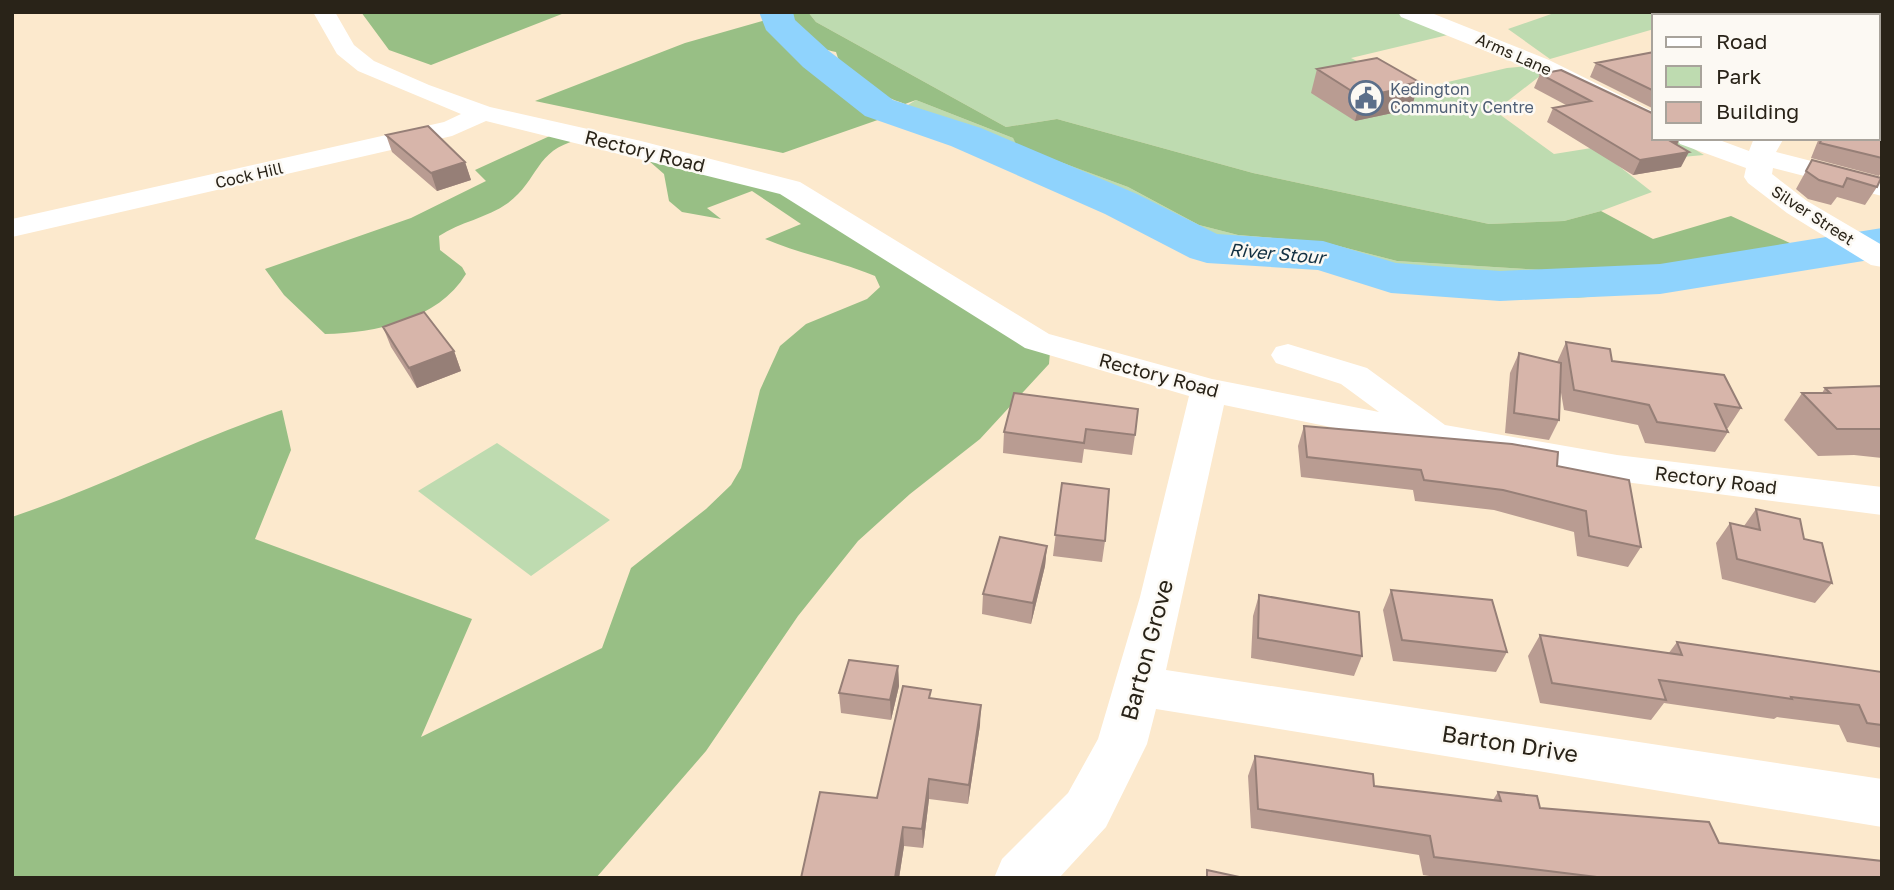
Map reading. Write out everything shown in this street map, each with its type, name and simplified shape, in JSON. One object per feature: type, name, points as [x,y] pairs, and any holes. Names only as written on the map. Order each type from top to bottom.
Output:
[{"type":"street","name":"Rectory Road","points":[[324,12],[345,49],[366,66],[482,113],[641,149],[790,188],[1037,341],[1209,390],[1437,436],[1617,468],[1882,501]]},
{"type":"street","name":"Arms Lane","points":[[1409,12],[1541,65],[1652,121]]},
{"type":"street","name":"Cock Hill","points":[[12,229],[452,128],[482,113]]},
{"type":"street","points":[[1699,140],[1763,153],[1882,188]]},
{"type":"street","name":"Silver Street","points":[[1763,153],[1758,177],[1771,189],[1882,258]]},
{"type":"street","points":[[1288,355],[1354,376],[1437,436]]},
{"type":"street","name":"Barton Grove","points":[[1022,878],[1087,810],[1122,744],[1162,597],[1209,390]]},
{"type":"street","name":"Barton Drive","points":[[1138,686],[1882,803]]},
{"type":"green space","points":[[361,12],[567,12],[431,65],[389,50]]},
{"type":"green space","points":[[782,12],[808,12],[816,22],[1006,127],[1057,119],[1253,173],[1489,224],[1564,221],[1601,211],[1653,239],[1731,216],[1792,244],[1690,264],[1542,270],[1397,261],[1323,242],[1238,235],[1199,225],[1128,187],[1017,146],[1013,138],[916,100],[905,104],[874,91],[846,71],[836,52],[803,38],[793,19],[786,18]]},
{"type":"green space","points":[[808,12],[1397,12],[1456,33],[1351,58],[1414,90],[1507,68],[1541,65],[1545,72],[1495,111],[1554,154],[1652,138],[1679,140],[1704,155],[1615,163],[1652,192],[1601,211],[1564,221],[1489,224],[1253,173],[1057,119],[1006,127],[816,22]]},
{"type":"green space","points":[[1557,12],[1701,12],[1652,14],[1652,30],[1550,59],[1508,29]]},
{"type":"green space","points":[[766,20],[771,28],[852,93],[882,104],[892,115],[783,153],[535,101],[685,43]]},
{"type":"green space","points":[[916,100],[1013,138],[1018,146],[1128,187],[1199,225],[1238,235],[1323,242],[1397,261],[1542,270],[1690,264],[1832,237],[1867,257],[1838,258],[1674,288],[1578,298],[1477,295],[1381,279],[1319,262],[1217,254],[1183,244],[1107,205],[892,115]]},
{"type":"green space","points":[[552,135],[578,140],[553,151],[545,158],[526,185],[508,203],[439,236],[440,250],[462,267],[466,274],[454,290],[422,313],[384,327],[325,334],[284,295],[265,269],[411,218],[486,181],[475,170]]},
{"type":"green space","points":[[641,154],[764,182],[1050,352],[1049,364],[980,439],[910,494],[858,541],[798,616],[706,751],[596,878],[12,878],[12,517],[80,492],[214,435],[282,410],[291,450],[255,539],[472,619],[421,737],[602,648],[631,568],[706,509],[731,485],[741,468],[760,390],[780,346],[806,324],[867,299],[880,287],[875,276],[765,239],[801,224],[752,191],[707,208],[721,219],[682,212],[669,201],[664,174]]},
{"type":"green space","points":[[497,443],[610,520],[531,576],[418,491]]},
{"type":"building","points":[[1882,33],[1882,158],[1820,143],[1821,140],[1880,140]]},
{"type":"building","points":[[1652,52],[1652,90],[1596,63]]},
{"type":"building","points":[[1377,58],[1419,82],[1404,85],[1409,87],[1361,97],[1317,69]]},
{"type":"building","points":[[1561,70],[1652,113],[1652,140],[1668,140],[1689,152],[1640,160],[1553,108],[1591,101],[1540,74]]},
{"type":"building","points":[[428,126],[465,162],[431,173],[386,135]]},
{"type":"building","points":[[1812,160],[1881,178],[1877,187],[1847,178],[1843,187],[1819,180],[1806,171]]},
{"type":"building","points":[[424,312],[454,351],[409,368],[383,327]]},
{"type":"building","points":[[1566,342],[1610,349],[1612,361],[1724,375],[1741,408],[1715,404],[1728,432],[1657,422],[1649,405],[1574,390]]},
{"type":"building","points":[[1519,353],[1561,363],[1559,420],[1514,413]]},
{"type":"building","points":[[1882,386],[1882,429],[1837,429],[1802,393],[1830,393],[1825,388]]},
{"type":"building","points":[[1014,393],[1138,409],[1135,435],[1086,429],[1084,443],[1004,432]]},
{"type":"building","points":[[1304,426],[1512,444],[1558,452],[1557,466],[1629,480],[1641,547],[1589,536],[1586,511],[1503,490],[1424,480],[1421,470],[1307,457]]},
{"type":"building","points":[[1062,483],[1109,489],[1105,541],[1055,535]]},
{"type":"building","points":[[1756,509],[1800,519],[1804,539],[1822,543],[1832,583],[1737,559],[1730,523],[1760,530]]},
{"type":"building","points":[[1000,537],[1047,546],[1033,603],[983,594]]},
{"type":"building","points":[[1391,590],[1492,600],[1507,652],[1402,640]]},
{"type":"building","points":[[1259,595],[1359,612],[1362,656],[1258,638]]},
{"type":"building","points":[[1540,635],[1682,655],[1677,642],[1882,672],[1882,725],[1867,723],[1859,705],[1791,697],[1792,699],[1659,680],[1666,700],[1552,683]]},
{"type":"building","points":[[849,660],[898,666],[890,700],[839,693]]},
{"type":"building","points":[[903,686],[931,690],[929,698],[981,705],[969,785],[929,779],[922,829],[903,827],[895,878],[801,878],[820,792],[877,798]]},
{"type":"building","points":[[1255,756],[1373,774],[1374,786],[1501,801],[1498,792],[1537,796],[1540,808],[1709,822],[1719,843],[1882,861],[1882,878],[1605,878],[1434,857],[1430,836],[1258,809]]},
{"type":"building","points":[[1207,870],[1244,878],[1207,878]]},
{"type":"waterway","name":"River Stour","points":[[776,12],[778,23],[816,59],[879,108],[966,137],[1121,204],[1207,248],[1323,256],[1391,278],[1500,286],[1660,279],[1882,243]]},
{"type":"place","name":"Kedington Community Centre","points":[[1366,98]]}]
